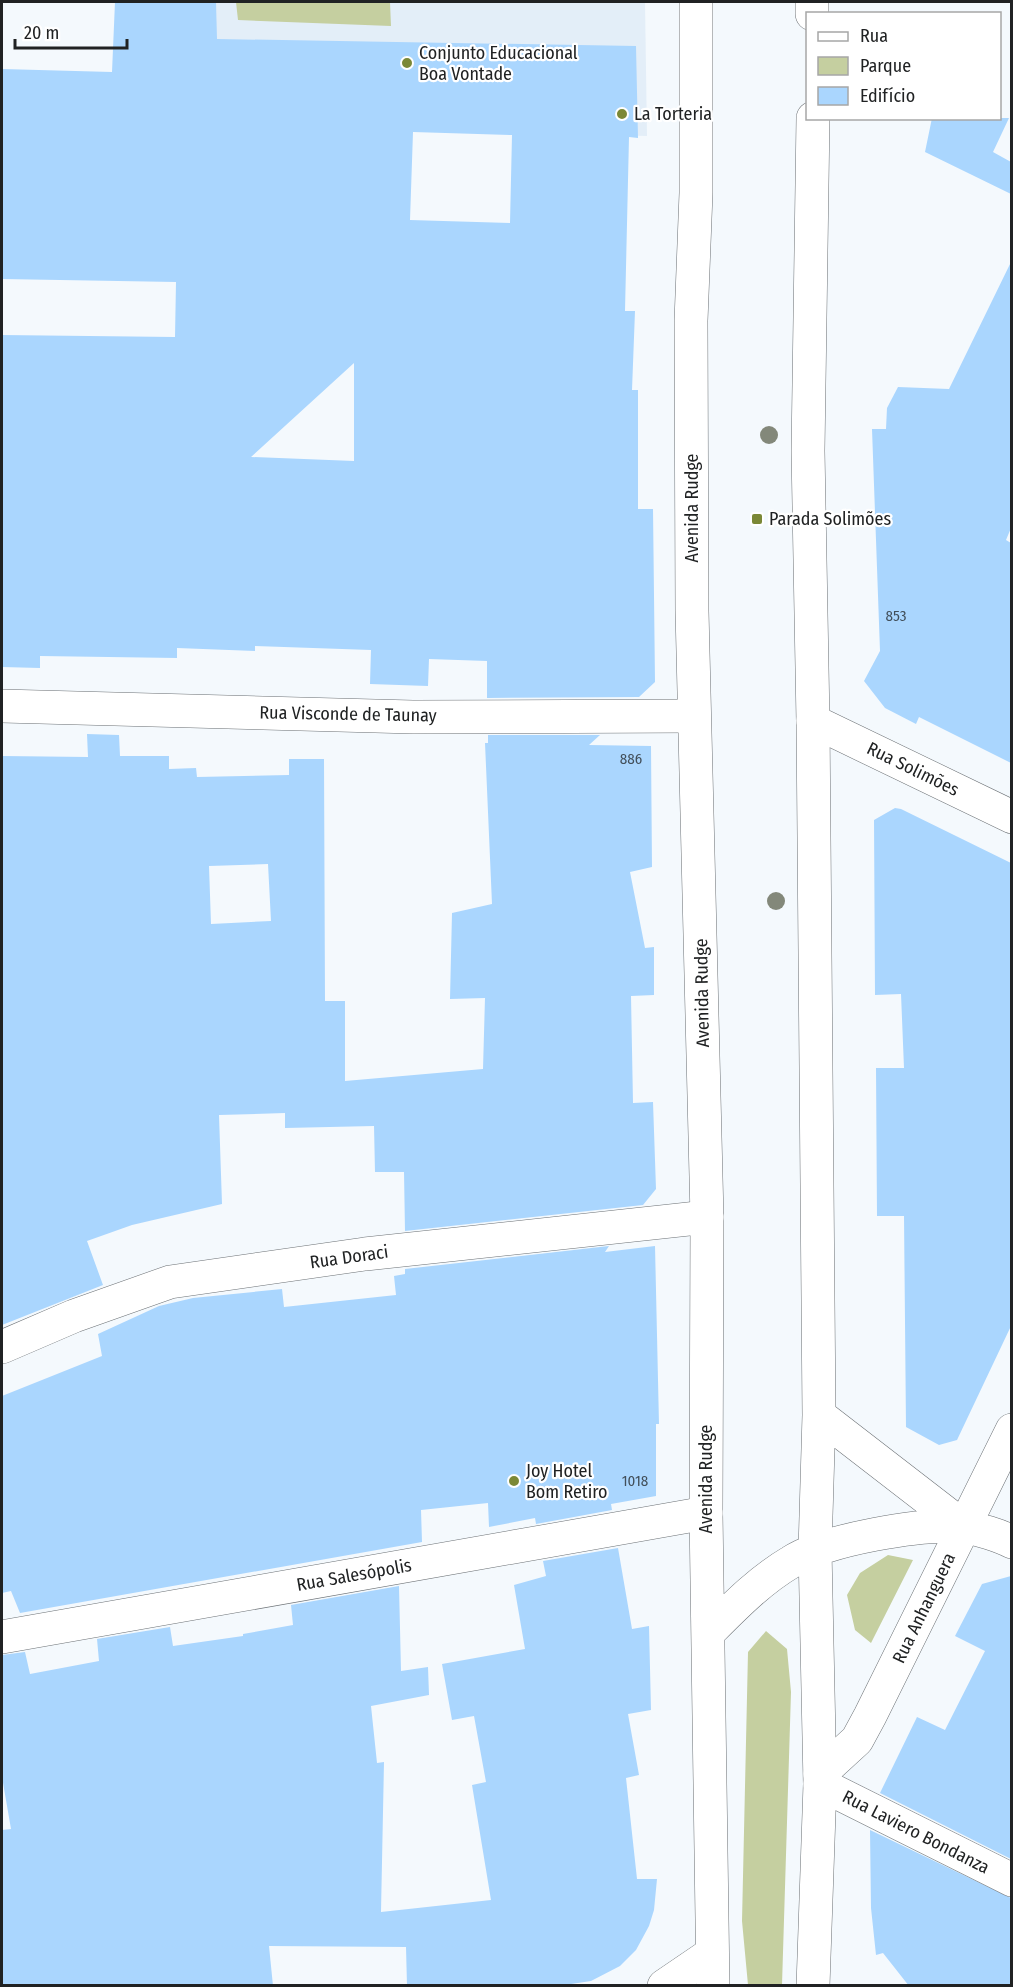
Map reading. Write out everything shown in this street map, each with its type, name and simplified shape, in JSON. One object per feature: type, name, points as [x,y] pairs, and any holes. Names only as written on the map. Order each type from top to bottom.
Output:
[{"type":"main road","name":"Avenida Rudge","points":[[696,2],[696,193],[691,321],[694,716],[707,1216],[706,1513],[712,1970]]},
{"type":"main road","points":[[813,120],[808,451],[813,721],[819,1415],[815,1550],[820,1779],[814,1985]]},
{"type":"main road","name":"Rua Visconde de Taunay","points":[[2,706],[413,717],[694,716]]},
{"type":"main road","name":"Rua Solimões","points":[[813,721],[1011,818]]},
{"type":"main road","name":"Rua Doraci","points":[[2,1347],[74,1316],[170,1282],[364,1254],[707,1216]]},
{"type":"main road","points":[[819,1415],[964,1527],[1011,1542]]},
{"type":"main road","name":"Rua Anhanguera","points":[[820,1779],[857,1740],[1011,1430]]},
{"type":"main road","name":"Rua Salesópolis","points":[[2,1637],[706,1513]]},
{"type":"main road","points":[[708,1633],[758,1584],[792,1561],[815,1550],[873,1535],[964,1527]]},
{"type":"main road","name":"Rua Laviero Bondanza","points":[[820,1779],[1011,1881]]},
{"type":"main road","points":[[664,1986],[712,1970]]},
{"type":"shaded area","name":"Conjunto Educacional Boa Vontade","points":[[169,2],[645,2],[647,136],[167,124]]},
{"type":"green space","points":[[236,2],[390,2],[391,26],[238,20]]},
{"type":"green space","points":[[888,1555],[913,1560],[871,1643],[855,1630],[847,1595],[860,1573]]},
{"type":"green space","points":[[766,1631],[787,1649],[791,1692],[782,1985],[748,1985],[742,1921],[748,1652]]},
{"type":"building","points":[[115,2],[216,2],[217,39],[636,46],[638,138],[629,137],[625,311],[635,311],[632,390],[638,390],[638,509],[653,509],[655,682],[639,697],[487,698],[487,661],[429,659],[428,686],[370,684],[371,650],[255,646],[255,651],[177,648],[177,658],[40,656],[40,668],[2,667],[2,335],[175,337],[176,282],[2,279],[2,69],[112,72]],"holes":[[[413,132],[512,135],[510,223],[410,220]],[[354,363],[354,461],[251,457]]]},
{"type":"building","points":[[1009,118],[993,152],[1011,162],[1011,194],[925,152],[932,120]]},
{"type":"building","points":[[1011,262],[1011,528],[1006,540],[1011,543],[1011,763],[919,717],[916,724],[885,708],[864,681],[880,651],[872,429],[886,429],[887,408],[898,387],[949,389]]},
{"type":"building","points":[[87,734],[119,735],[120,756],[169,756],[169,769],[196,768],[197,777],[289,775],[289,759],[324,759],[325,1001],[345,1001],[345,1081],[483,1069],[485,998],[450,999],[452,913],[492,904],[485,743],[488,743],[488,735],[600,735],[589,745],[651,746],[652,867],[630,872],[645,948],[654,947],[654,995],[631,996],[633,1103],[653,1102],[656,1189],[643,1205],[405,1231],[404,1172],[375,1172],[374,1126],[285,1128],[285,1113],[219,1115],[222,1204],[132,1225],[87,1241],[103,1285],[2,1325],[2,756],[88,757]],"holes":[[[268,864],[271,921],[211,924],[209,866]]]},
{"type":"building","points":[[895,808],[1011,863],[1011,1326],[957,1440],[939,1445],[906,1427],[904,1216],[877,1216],[876,1068],[904,1068],[901,994],[875,995],[874,820]]},
{"type":"building","points":[[609,1246],[605,1252],[655,1246],[659,1424],[656,1424],[656,1496],[611,1504],[612,1510],[536,1524],[535,1518],[489,1527],[488,1503],[421,1510],[422,1542],[20,1613],[11,1591],[2,1593],[2,1396],[102,1356],[98,1334],[159,1306],[193,1298],[282,1289],[284,1307],[396,1295],[394,1276],[405,1274],[405,1269]]},
{"type":"building","points":[[618,1548],[632,1629],[649,1626],[651,1710],[628,1714],[639,1775],[626,1778],[637,1879],[657,1879],[654,1910],[649,1926],[636,1950],[620,1966],[591,1981],[558,1986],[407,1986],[406,1947],[269,1946],[273,1986],[2,1986],[2,1830],[11,1829],[2,1777],[2,1655],[25,1652],[30,1674],[99,1661],[97,1639],[170,1627],[173,1646],[243,1636],[243,1634],[293,1625],[291,1605],[399,1586],[401,1671],[428,1667],[429,1695],[371,1706],[377,1763],[384,1762],[381,1912],[491,1900],[472,1785],[486,1782],[474,1716],[452,1720],[442,1664],[525,1649],[514,1585],[546,1576],[543,1561]]},
{"type":"building","points":[[1011,1576],[1011,1859],[880,1793],[917,1717],[945,1730],[985,1651],[955,1636],[982,1584]]},
{"type":"building","points":[[870,1830],[1011,1898],[1011,1986],[909,1986],[883,1953],[876,1955],[871,1908]]},
{"type":"place","name":"Conjunto Educacional Boa Vontade","points":[[407,63]]},
{"type":"place","name":"La Torteria","points":[[622,114]]},
{"type":"place","name":"Parada Solimões","points":[[757,519]]},
{"type":"place","name":"Joy Hotel Bom Retiro","points":[[514,1481]]}]
